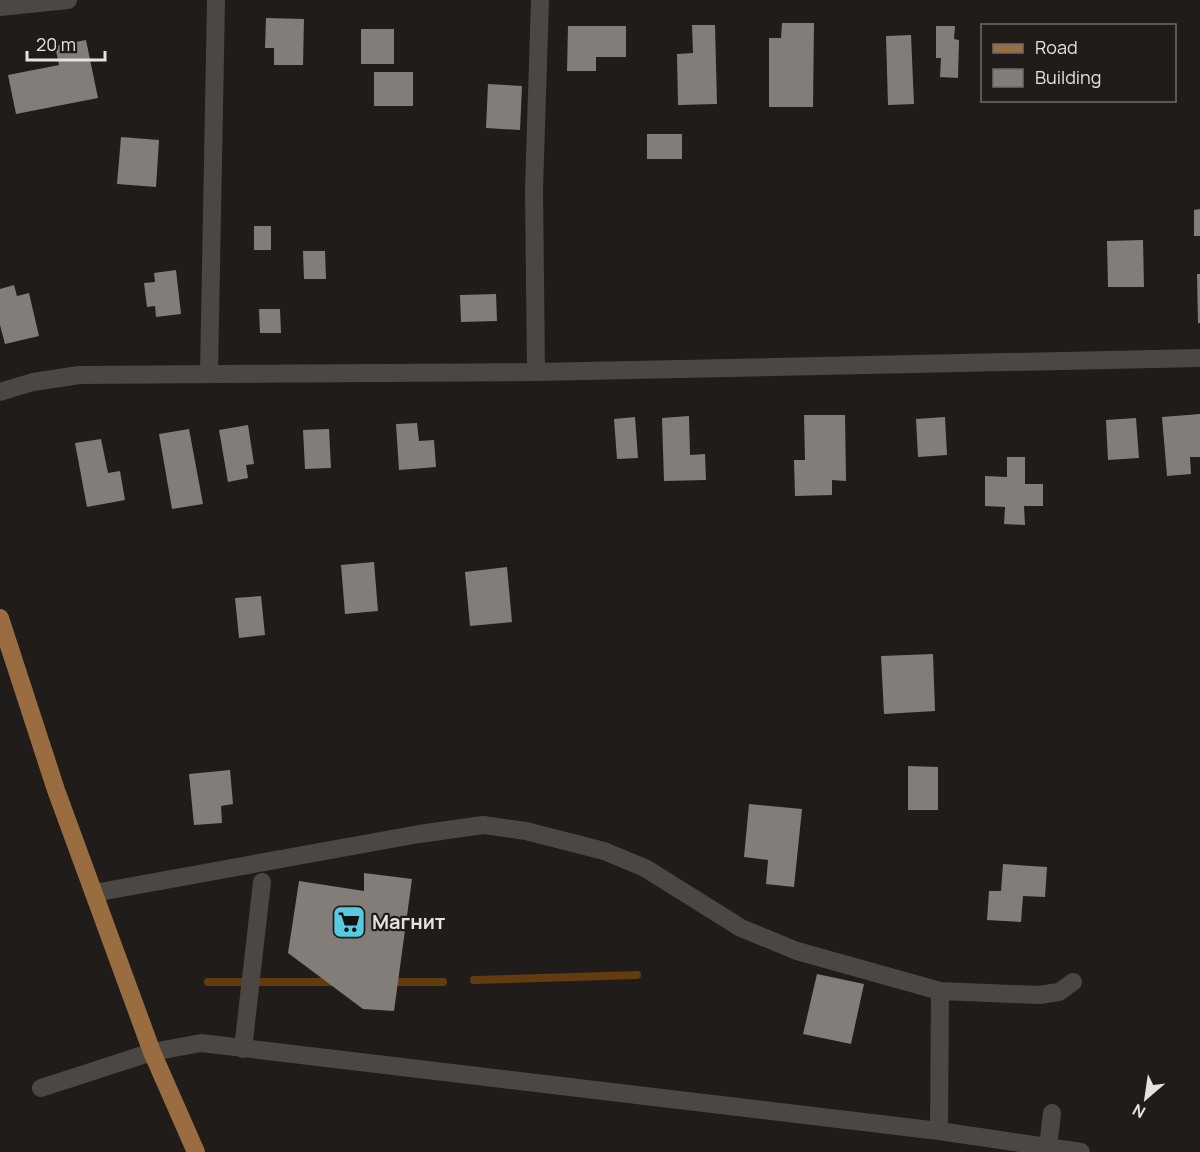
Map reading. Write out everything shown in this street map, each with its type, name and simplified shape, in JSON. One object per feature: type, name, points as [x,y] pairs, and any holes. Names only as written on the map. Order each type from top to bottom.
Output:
[{"type":"main road","points":[[0,618],[56,790],[152,1052],[196,1152]]},
{"type":"street","points":[[0,7],[68,0]]},
{"type":"street","points":[[209,375],[216,0]]},
{"type":"street","points":[[536,372],[534,189],[540,0]]},
{"type":"street","points":[[0,392],[33,382],[79,375],[536,372],[1200,358]]},
{"type":"street","points":[[94,893],[419,834],[483,825],[526,831],[604,851],[645,868],[741,928],[797,951],[940,991],[1039,994],[1059,992],[1073,982]]},
{"type":"street","points":[[243,1049],[262,882]]},
{"type":"street","points":[[939,1131],[940,991]]},
{"type":"street","points":[[41,1088],[152,1052],[201,1043],[939,1131],[1081,1152]]},
{"type":"street","points":[[1048,1147],[1052,1113]]},
{"type":"building","points":[[266,18],[304,19],[303,65],[274,65],[274,48],[265,48]]},
{"type":"building","points":[[782,23],[814,23],[813,107],[769,107],[769,38],[781,38]]},
{"type":"building","points":[[692,25],[715,25],[717,104],[678,105],[677,54],[693,53]]},
{"type":"building","points":[[568,26],[626,26],[626,57],[596,57],[596,71],[567,71]]},
{"type":"building","points":[[936,26],[955,26],[954,39],[959,40],[958,78],[940,77],[941,58],[936,58]]},
{"type":"building","points":[[361,29],[394,29],[394,64],[361,64]]},
{"type":"building","points":[[911,35],[914,104],[888,105],[886,36]]},
{"type":"building","points":[[86,40],[98,98],[16,114],[8,75],[59,65],[55,46]]},
{"type":"building","points":[[374,72],[413,72],[413,106],[374,106]]},
{"type":"building","points":[[488,84],[522,86],[520,130],[486,128]]},
{"type":"building","points":[[647,134],[682,134],[682,159],[647,159]]},
{"type":"building","points":[[121,137],[159,140],[156,187],[117,184]]},
{"type":"building","points":[[1200,209],[1200,236],[1194,236],[1194,210]]},
{"type":"building","points":[[254,226],[271,226],[271,250],[254,250]]},
{"type":"building","points":[[1143,240],[1144,287],[1108,287],[1107,241]]},
{"type":"building","points":[[303,251],[325,251],[326,279],[304,279]]},
{"type":"building","points":[[176,270],[181,314],[156,317],[155,306],[147,307],[144,283],[155,282],[154,273]]},
{"type":"building","points":[[1197,274],[1200,274],[1200,323],[1198,323]]},
{"type":"building","points":[[14,285],[17,296],[29,293],[39,336],[5,344],[0,325],[0,289]]},
{"type":"building","points":[[496,294],[497,321],[461,322],[460,295]]},
{"type":"building","points":[[259,309],[280,309],[281,333],[260,333]]},
{"type":"building","points":[[1200,414],[1200,457],[1190,457],[1191,474],[1167,476],[1162,417]]},
{"type":"building","points":[[804,415],[845,415],[846,481],[832,480],[832,495],[795,496],[794,460],[805,460]]},
{"type":"building","points":[[689,416],[690,455],[705,454],[706,480],[664,481],[662,418]]},
{"type":"building","points":[[635,417],[638,458],[617,459],[614,419]]},
{"type":"building","points":[[945,417],[947,455],[918,457],[916,419]]},
{"type":"building","points":[[1136,418],[1139,458],[1108,460],[1106,420]]},
{"type":"building","points":[[417,423],[419,441],[434,440],[436,467],[399,470],[396,424]]},
{"type":"building","points":[[248,425],[254,464],[246,465],[248,478],[228,482],[219,430]]},
{"type":"building","points":[[189,429],[203,504],[172,509],[159,434]]},
{"type":"building","points":[[329,429],[331,468],[305,469],[303,430]]},
{"type":"building","points":[[101,439],[108,473],[120,471],[125,500],[87,507],[75,443]]},
{"type":"building","points":[[1007,457],[1025,457],[1025,484],[1043,484],[1043,506],[1024,506],[1025,525],[1004,524],[1005,507],[985,506],[985,476],[1007,477]]},
{"type":"building","points":[[374,562],[378,611],[345,614],[341,565]]},
{"type":"building","points":[[507,567],[512,622],[470,626],[465,572]]},
{"type":"building","points":[[261,596],[265,635],[239,638],[235,598]]},
{"type":"building","points":[[933,654],[935,711],[884,714],[881,656]]},
{"type":"building","points":[[908,766],[938,767],[938,810],[908,810]]},
{"type":"building","points":[[230,770],[233,804],[221,806],[222,823],[194,825],[189,774]]},
{"type":"building","points":[[749,804],[802,809],[794,887],[766,884],[768,860],[744,857]]},
{"type":"building","points":[[1003,864],[1047,867],[1045,897],[1023,896],[1021,922],[987,920],[989,891],[1001,891]]},
{"type":"building","name":"Магнит","points":[[364,873],[412,879],[394,1011],[363,1009],[288,953],[299,881],[364,891]]},
{"type":"building","points":[[817,974],[864,984],[851,1044],[803,1034]]},
{"type":"waterway","points":[[474,980],[637,975]]},
{"type":"waterway","points":[[208,982],[336,982]]},
{"type":"waterway","points":[[390,982],[443,982]]},
{"type":"place","name":"Магнит","points":[[349,922]]}]
